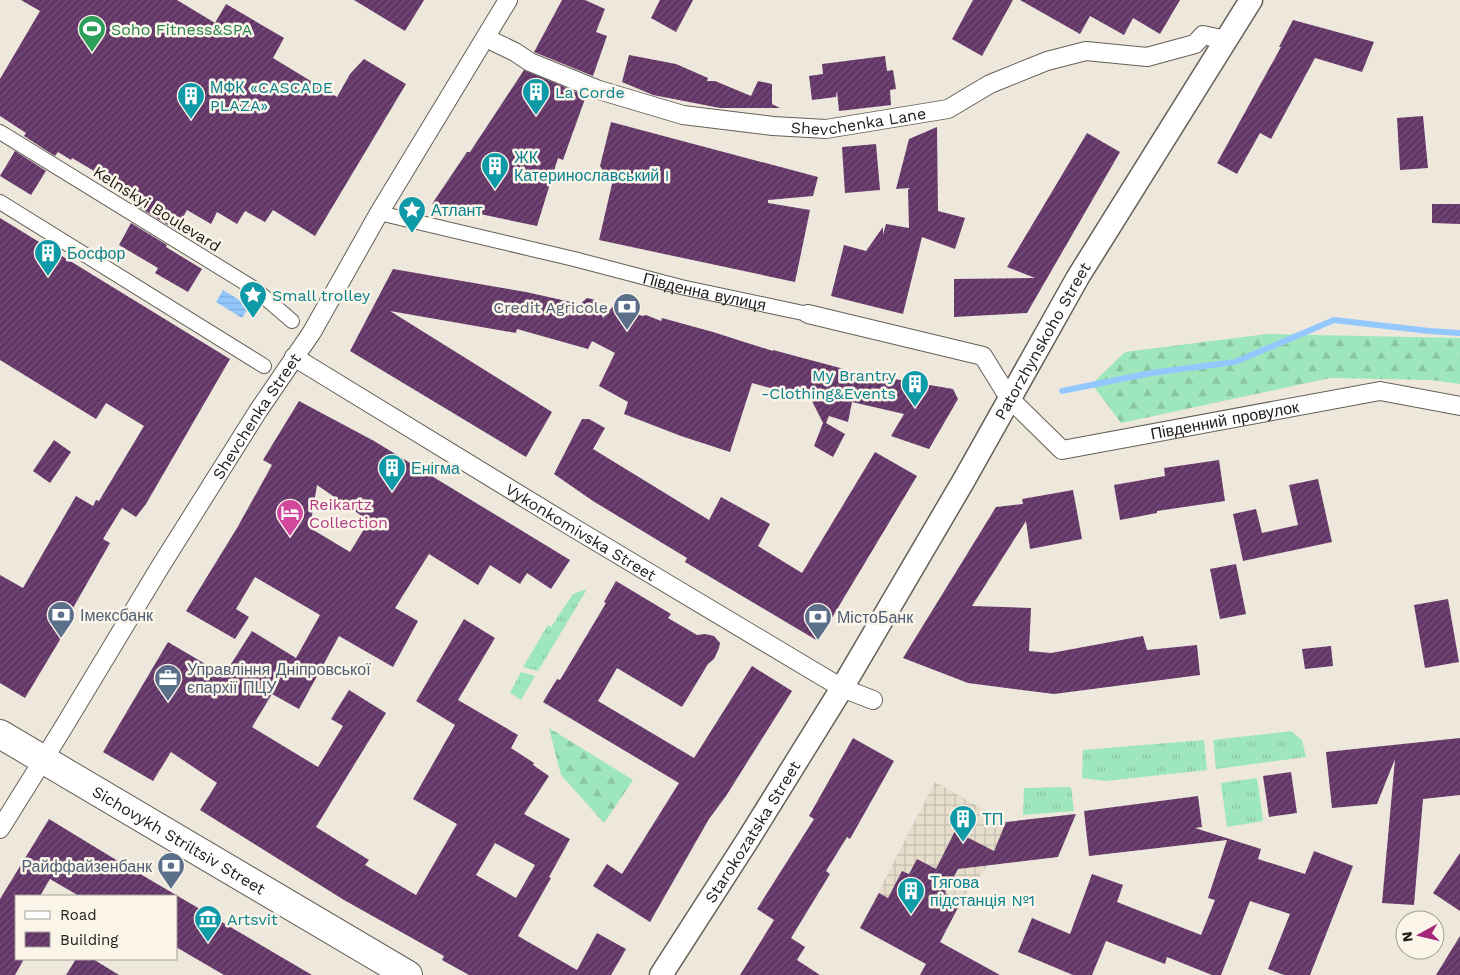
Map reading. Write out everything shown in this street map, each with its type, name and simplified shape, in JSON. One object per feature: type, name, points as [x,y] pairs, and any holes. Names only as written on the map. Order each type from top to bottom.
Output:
[{"type":"main road","name":"Sichovykh Striltsiv Street","points":[[0,734],[408,975]]},
{"type":"street","name":"Shevchenka Street","points":[[0,828],[160,567],[294,357],[312,332],[379,213],[508,0]]},
{"type":"street","name":"Patorzhynskoho Street","points":[[842,688],[964,480],[1078,277],[1251,0]]},
{"type":"street","name":"Shevchenka Lane","points":[[486,38],[515,52],[530,62],[604,92],[683,115],[773,126],[826,129],[948,109],[990,84],[1047,61],[1086,51],[1147,57],[1195,44],[1203,34],[1226,40]]},
{"type":"street","name":"Kelnskyi Boulevard","points":[[0,132],[254,289],[292,321]]},
{"type":"street","points":[[0,202],[264,366]]},
{"type":"street","name":"Південна вулиця","points":[[379,213],[574,259],[681,287],[808,314],[983,356],[1009,398]]},
{"type":"street","name":"Vykonkomivska Street","points":[[294,357],[569,525],[842,688],[873,700]]},
{"type":"street","name":"Південний провулок","points":[[1009,398],[1062,450],[1380,391],[1460,406]]},
{"type":"street","name":"Starokozatska Street","points":[[660,975],[749,838],[842,688]]},
{"type":"shaded area","points":[[935,782],[1006,822],[988,865],[961,902],[928,964],[860,928]]},
{"type":"green space","points":[[1267,334],[1460,338],[1460,384],[1432,380],[1330,378],[1121,423],[1092,384],[1125,352]]},
{"type":"green space","points":[[587,589],[538,671],[523,667],[548,625],[551,627],[573,594]]},
{"type":"green space","points":[[521,672],[535,676],[521,700],[510,693]]},
{"type":"green space","points":[[549,728],[633,780],[604,823],[561,775]]},
{"type":"green space","points":[[1291,731],[1302,740],[1306,757],[1216,769],[1213,740]]},
{"type":"green space","points":[[1204,740],[1207,770],[1105,781],[1082,778],[1083,750]]},
{"type":"green space","points":[[1257,778],[1263,821],[1227,827],[1221,783]]},
{"type":"green space","points":[[1071,787],[1074,811],[1023,815],[1024,788]]},
{"type":"water","points":[[223,290],[249,306],[242,318],[216,302]]},
{"type":"building","name":"МФК «CASCADE PLAZA»","points":[[21,0],[177,0],[215,23],[226,4],[284,38],[273,58],[337,97],[350,74],[364,59],[406,84],[315,236],[273,210],[265,222],[245,211],[237,224],[217,212],[211,224],[187,210],[176,230],[140,208],[145,201],[72,158],[71,160],[58,152],[55,156],[24,136],[26,133],[0,116],[0,79],[40,11]]},
{"type":"building","points":[[354,0],[424,0],[405,31]]},
{"type":"building","points":[[562,0],[585,0],[605,9],[596,32],[607,36],[593,76],[534,52]]},
{"type":"building","points":[[660,0],[693,0],[676,32],[651,18]]},
{"type":"building","points":[[973,0],[1013,0],[982,56],[952,39]]},
{"type":"building","points":[[1020,0],[1180,0],[1160,34],[1133,18],[1124,35],[1090,16],[1080,34]]},
{"type":"building","points":[[1293,20],[1374,42],[1362,72],[1315,58],[1271,139],[1260,133],[1237,174],[1217,163],[1281,47],[1279,47]]},
{"type":"building","points":[[629,55],[676,64],[708,78],[707,81],[715,81],[751,96],[758,81],[772,84],[772,104],[780,108],[720,108],[653,95],[622,82]]},
{"type":"building","points":[[885,56],[887,71],[893,70],[896,89],[890,90],[891,105],[839,111],[837,91],[836,97],[812,100],[809,76],[823,74],[822,64]]},
{"type":"building","points":[[524,70],[586,96],[563,160],[558,158],[537,226],[432,204],[467,152],[470,152]]},
{"type":"building","points":[[1423,116],[1428,168],[1400,170],[1397,118]]},
{"type":"building","points":[[611,122],[818,177],[813,196],[768,200],[768,203],[810,210],[795,282],[599,240],[612,184],[600,166]]},
{"type":"building","points":[[937,127],[938,211],[965,218],[955,249],[922,237],[903,314],[831,296],[844,245],[866,251],[883,227],[883,235],[886,224],[909,228],[908,190],[910,188],[896,189],[909,139]]},
{"type":"building","points":[[1087,133],[1120,152],[1027,313],[954,317],[954,279],[1035,278],[1007,267]]},
{"type":"building","points":[[876,144],[880,190],[845,193],[842,147]]},
{"type":"building","points":[[15,151],[46,171],[31,195],[0,176]]},
{"type":"building","points":[[1432,204],[1460,204],[1460,224],[1432,223]]},
{"type":"building","points":[[0,218],[230,359],[146,504],[136,517],[122,508],[103,539],[110,543],[69,615],[73,618],[25,698],[0,683],[0,575],[23,588],[76,496],[93,506],[96,500],[99,501],[144,426],[106,403],[96,419],[0,360]]},
{"type":"building","points":[[131,223],[202,269],[188,292],[155,273],[158,268],[119,245]]},
{"type":"building","points":[[393,269],[526,292],[580,304],[587,298],[596,300],[603,318],[615,304],[642,316],[646,315],[661,321],[662,318],[773,351],[859,373],[953,389],[958,399],[929,449],[891,436],[904,414],[852,402],[848,422],[829,416],[826,423],[845,434],[833,457],[814,446],[823,423],[811,399],[752,383],[730,452],[624,414],[628,402],[599,386],[615,353],[592,341],[588,349],[517,329],[516,333],[390,311],[552,412],[526,457],[350,351]]},
{"type":"building","points":[[299,401],[374,441],[570,560],[551,589],[527,573],[520,584],[490,565],[478,585],[429,554],[395,608],[418,621],[393,667],[339,636],[299,709],[272,694],[252,727],[318,767],[343,726],[331,719],[349,690],[386,713],[316,827],[369,860],[365,865],[416,895],[457,824],[413,799],[455,725],[416,701],[464,619],[495,638],[458,700],[518,735],[511,748],[534,763],[533,765],[549,776],[524,814],[570,839],[549,877],[551,878],[518,936],[577,970],[597,933],[626,949],[611,975],[469,975],[442,960],[444,956],[344,900],[200,810],[217,783],[171,752],[153,781],[103,752],[168,642],[224,675],[252,631],[296,658],[320,615],[255,577],[236,609],[249,617],[235,639],[186,611],[237,528],[272,465],[263,460]],"holes":[[[317,485],[369,521],[350,552],[310,528]],[[495,843],[535,865],[516,898],[476,875]]]},
{"type":"building","points":[[582,419],[589,419],[605,428],[593,449],[709,520],[721,497],[770,524],[758,546],[802,573],[875,452],[917,476],[818,641],[685,562],[687,558],[593,501],[554,474]]},
{"type":"building","points":[[54,440],[71,452],[50,483],[33,471]]},
{"type":"building","points":[[1219,460],[1225,501],[1157,511],[1157,513],[1120,520],[1114,485],[1165,476],[1164,468]]},
{"type":"building","points":[[1318,479],[1332,542],[1243,561],[1233,514],[1256,509],[1262,533],[1298,525],[1289,485]]},
{"type":"building","points":[[1073,490],[1082,539],[1030,549],[1026,521],[972,606],[1031,608],[1029,651],[1051,653],[1143,636],[1147,650],[1197,645],[1200,675],[1054,694],[968,683],[903,658],[996,507],[1023,504],[1022,499]]},
{"type":"building","points":[[1236,564],[1246,614],[1220,619],[1210,569]]},
{"type":"building","points":[[616,581],[671,614],[668,618],[697,635],[714,636],[720,643],[714,659],[708,664],[682,707],[617,668],[598,701],[694,758],[752,666],[792,691],[726,796],[709,819],[650,922],[593,886],[607,864],[622,874],[679,783],[543,702],[557,679],[560,680],[606,603],[604,602]]},
{"type":"building","points":[[1448,599],[1459,662],[1425,668],[1414,605]]},
{"type":"building","points":[[1331,646],[1333,666],[1305,669],[1302,649]]},
{"type":"building","points":[[853,738],[894,761],[850,839],[847,837],[826,871],[830,874],[791,938],[805,947],[797,960],[820,975],[740,975],[774,920],[757,909],[814,819],[809,816]]},
{"type":"building","points":[[1460,738],[1460,795],[1423,799],[1414,905],[1382,903],[1395,759],[1377,804],[1332,808],[1326,752]]},
{"type":"building","points":[[1291,772],[1297,813],[1269,817],[1263,776]]},
{"type":"building","points":[[1198,796],[1202,827],[1195,828],[1261,849],[1258,859],[1305,874],[1314,851],[1353,866],[1310,975],[1284,975],[1268,969],[1290,914],[1250,901],[1221,975],[1212,975],[1167,957],[1165,964],[1106,941],[1092,975],[1073,975],[1018,952],[1032,918],[1070,934],[1092,874],[1123,885],[1117,902],[1201,935],[1215,900],[1208,898],[1227,840],[1089,856],[1084,811]]},
{"type":"building","points":[[1076,814],[1058,857],[958,869],[945,893],[961,902],[940,942],[1000,975],[920,975],[926,964],[860,928],[879,893],[888,898],[902,871],[909,874],[917,859],[936,869],[955,831],[994,851],[1006,822]]},
{"type":"building","points":[[49,819],[176,895],[77,895],[50,879],[41,895],[15,895],[15,960],[23,960],[15,975],[0,975],[0,899]]},
{"type":"building","points":[[1460,853],[1460,911],[1433,893]]},
{"type":"building","points":[[178,896],[312,975],[224,975],[178,948]]},
{"type":"building","points":[[1460,936],[1460,975],[1436,975]]},
{"type":"building","points":[[75,960],[95,960],[119,975],[66,975]]},
{"type":"waterway","points":[[1062,391],[1151,373],[1235,362],[1334,320],[1460,333]]},
{"type":"place","name":"Soho Fitness&SPA","points":[[92,53]]},
{"type":"place","name":"La Corde","points":[[536,116]]},
{"type":"place","name":"МФК «CASCADE PLAZA»","points":[[191,120]]},
{"type":"place","name":"ЖК Катеринославський I","points":[[495,190]]},
{"type":"place","name":"Атлант","points":[[412,234]]},
{"type":"place","name":"Босфор","points":[[48,277]]},
{"type":"place","name":"Small trolley","points":[[253,319]]},
{"type":"place","name":"Credit Agricole","points":[[627,331]]},
{"type":"place","name":"My Brantry -Clothing&Events","points":[[915,408]]},
{"type":"place","name":"Енігма","points":[[392,492]]},
{"type":"place","name":"Reikartz Collection","points":[[290,537]]},
{"type":"place","name":"Імексбанк","points":[[61,639]]},
{"type":"place","name":"МістоБанк","points":[[818,641]]},
{"type":"place","name":"Управління Дніпровської єпархії ПЦУ","points":[[168,702]]},
{"type":"place","name":"ТП","points":[[963,843]]},
{"type":"place","name":"Райффайзенбанк","points":[[171,890]]},
{"type":"place","name":"Тягова підстанція №1","points":[[911,915]]},
{"type":"place","name":"Artsvit","points":[[208,943]]}]
